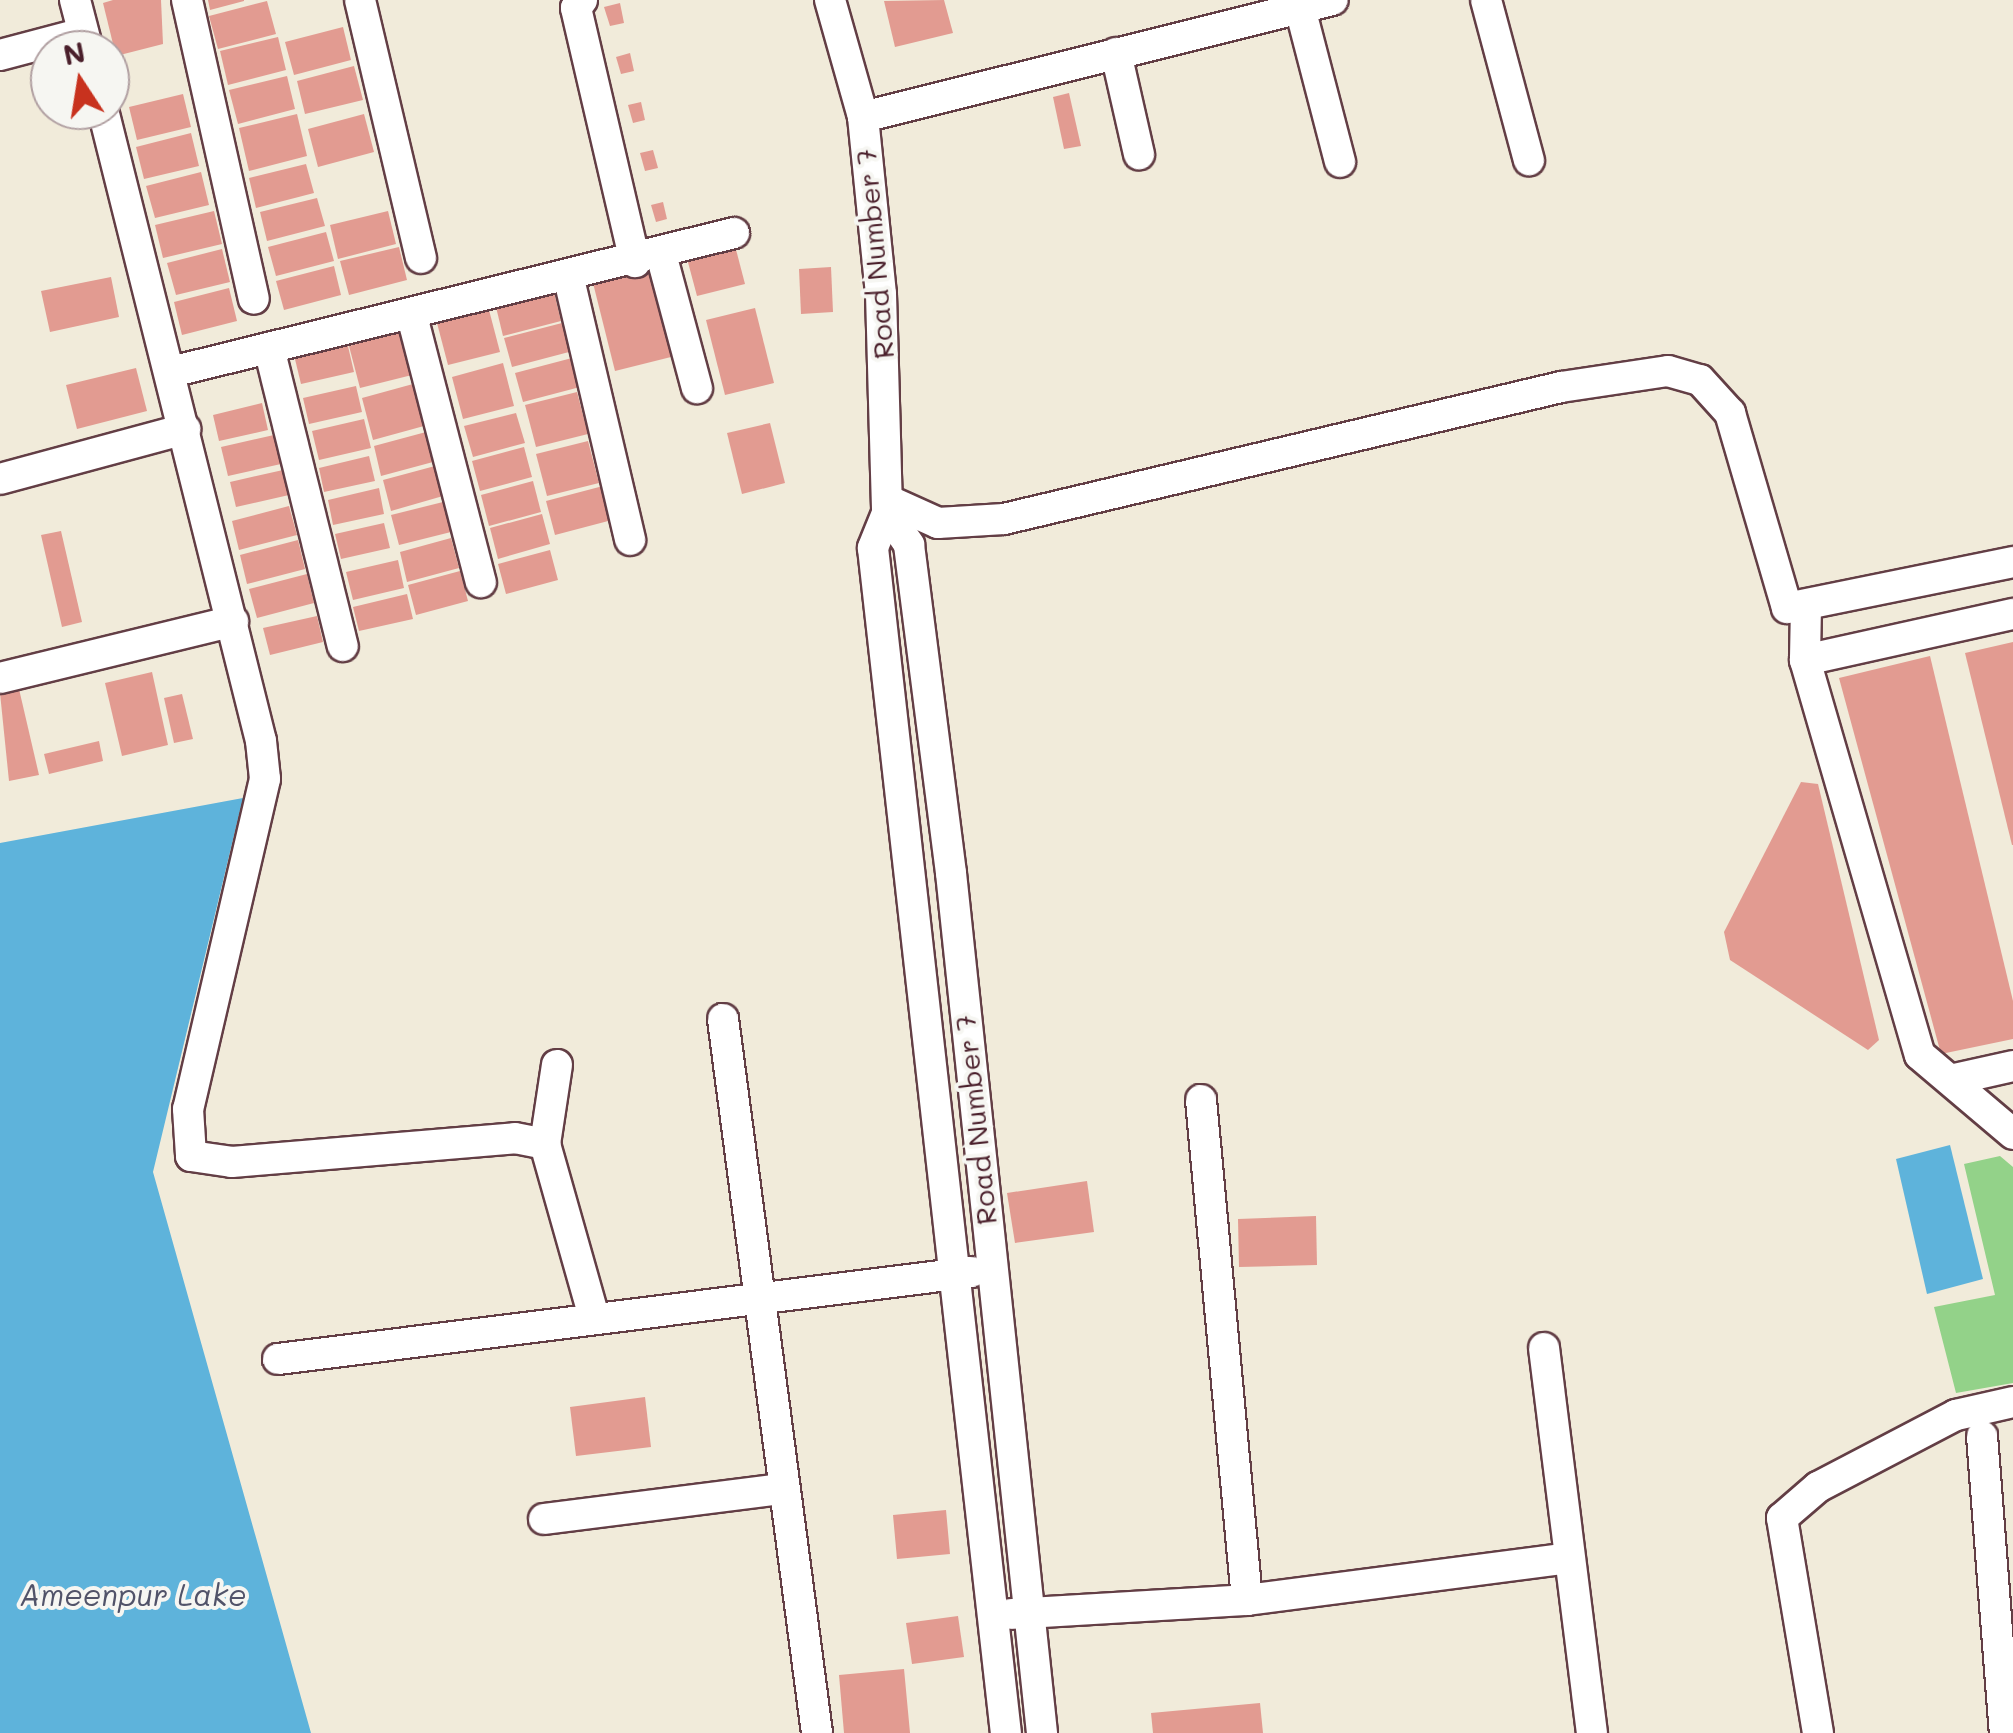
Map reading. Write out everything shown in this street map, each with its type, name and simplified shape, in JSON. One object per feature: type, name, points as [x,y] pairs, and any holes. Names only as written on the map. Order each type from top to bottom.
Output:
[{"type":"street","points":[[75,0],[83,30]]},
{"type":"street","points":[[187,0],[254,299]]},
{"type":"street","points":[[360,0],[420,258]]},
{"type":"street","points":[[582,0],[576,8],[648,258],[697,388]]},
{"type":"street","name":"Road Number 7","points":[[830,0],[862,117],[887,507],[873,548],[1006,1733]]},
{"type":"street","points":[[862,117],[1332,0]]},
{"type":"street","points":[[1486,0],[1528,160]]},
{"type":"street","points":[[1300,8],[1340,162]]},
{"type":"street","points":[[0,55],[30,50]]},
{"type":"street","points":[[1116,54],[1139,154]]},
{"type":"street","points":[[108,130],[233,621],[264,780],[188,1109],[191,1156],[232,1162],[515,1138],[545,1144]]},
{"type":"street","points":[[170,372],[569,279],[734,233]]},
{"type":"street","points":[[569,279],[630,540]]},
{"type":"street","points":[[412,316],[481,582]]},
{"type":"street","points":[[269,348],[343,646]]},
{"type":"street","points":[[887,507],[938,523],[1004,519],[1561,387],[1668,371],[1700,380],[1730,413],[1773,577],[1787,608],[2013,562]]},
{"type":"street","points":[[0,479],[185,429]]},
{"type":"street","name":"Road Number 7","points":[[887,507],[909,545],[1042,1733]]},
{"type":"street","points":[[1806,606],[1805,660],[1920,1055],[1955,1079],[2013,1134]]},
{"type":"street","points":[[1805,660],[2013,614]]},
{"type":"street","points":[[0,678],[233,621]]},
{"type":"street","points":[[723,1019],[755,1296],[817,1733]]},
{"type":"street","points":[[930,1056],[968,1050]]},
{"type":"street","points":[[557,1064],[545,1144],[594,1317]]},
{"type":"street","points":[[1955,1079],[2013,1066]]},
{"type":"street","points":[[1202,1100],[1247,1600]]},
{"type":"street","points":[[278,1359],[755,1296],[990,1270]]},
{"type":"street","points":[[1544,1348],[1592,1733]]},
{"type":"street","points":[[1818,1733],[1782,1518],[1818,1487],[1956,1415],[2013,1402]]},
{"type":"street","points":[[1982,1436],[2005,1733]]},
{"type":"street","points":[[544,1519],[781,1489]]},
{"type":"street","points":[[993,1616],[1247,1600],[1569,1558]]},
{"type":"green space","points":[[2000,1156],[2013,1167],[2013,1383],[1956,1393],[1934,1307],[1995,1295],[1964,1164]]},
{"type":"water","name":"Ameenpur Lake","points":[[243,798],[153,1172],[311,1733],[0,1733],[0,843]]},
{"type":"water","points":[[1950,1145],[1983,1279],[1927,1294],[1896,1159]]},
{"type":"building","points":[[161,0],[163,44],[130,52],[130,30],[110,30],[103,3]]},
{"type":"building","points":[[208,0],[244,0],[244,1],[210,10]]},
{"type":"building","points":[[944,0],[953,33],[895,47],[884,1]]},
{"type":"building","points":[[267,1],[276,34],[218,49],[209,16]]},
{"type":"building","points":[[620,3],[624,23],[610,26],[604,7]]},
{"type":"building","points":[[343,27],[351,60],[294,75],[285,42]]},
{"type":"building","points":[[278,37],[286,70],[228,85],[220,51]]},
{"type":"building","points":[[630,53],[634,71],[621,74],[616,57]]},
{"type":"building","points":[[354,66],[363,100],[305,114],[297,81]]},
{"type":"building","points":[[287,76],[295,109],[238,124],[229,90]]},
{"type":"building","points":[[1069,93],[1081,146],[1064,149],[1053,97]]},
{"type":"building","points":[[183,94],[191,127],[137,140],[130,107]]},
{"type":"building","points":[[641,102],[645,120],[633,123],[628,105]]},
{"type":"building","points":[[297,114],[307,156],[249,171],[239,128]]},
{"type":"building","points":[[364,114],[374,152],[318,167],[308,129]]},
{"type":"building","points":[[191,133],[199,166],[144,179],[136,147]]},
{"type":"building","points":[[653,150],[658,168],[645,171],[640,153]]},
{"type":"building","points":[[306,164],[314,193],[256,208],[249,178]]},
{"type":"building","points":[[201,172],[209,205],[155,218],[146,186]]},
{"type":"building","points":[[317,198],[325,226],[267,241],[260,212]]},
{"type":"building","points":[[663,202],[667,219],[656,222],[651,205]]},
{"type":"building","points":[[214,211],[222,244],[163,258],[155,225]]},
{"type":"building","points":[[388,211],[396,244],[338,259],[330,225]]},
{"type":"building","points":[[326,232],[334,261],[276,276],[268,247]]},
{"type":"building","points":[[733,238],[745,284],[697,296],[685,251]]},
{"type":"building","points":[[399,247],[407,280],[349,295],[340,261]]},
{"type":"building","points":[[222,249],[230,282],[176,295],[167,263]]},
{"type":"building","points":[[334,266],[341,295],[284,310],[276,281]]},
{"type":"building","points":[[831,267],[833,312],[801,314],[799,269]]},
{"type":"building","points":[[653,268],[675,356],[615,371],[593,283]]},
{"type":"building","points":[[111,277],[119,317],[50,332],[41,291]]},
{"type":"building","points":[[229,288],[237,321],[182,335],[174,302]]},
{"type":"building","points":[[554,292],[561,321],[503,336],[496,307]]},
{"type":"building","points":[[755,308],[774,383],[725,395],[706,320]]},
{"type":"building","points":[[489,310],[500,352],[448,365],[437,323]]},
{"type":"building","points":[[562,323],[569,352],[512,367],[504,338]]},
{"type":"building","points":[[401,332],[412,375],[360,388],[349,346]]},
{"type":"building","points":[[347,342],[354,372],[301,384],[294,355]]},
{"type":"building","points":[[572,358],[580,387],[523,402],[515,373]]},
{"type":"building","points":[[503,363],[514,406],[463,419],[452,377]]},
{"type":"building","points":[[136,368],[147,411],[77,429],[66,385]]},
{"type":"building","points":[[413,384],[424,426],[373,440],[362,398]]},
{"type":"building","points":[[356,386],[362,412],[309,424],[303,398]]},
{"type":"building","points":[[577,392],[588,434],[536,447],[525,405]]},
{"type":"building","points":[[262,403],[268,430],[219,441],[213,415]]},
{"type":"building","points":[[516,413],[525,443],[473,457],[464,426]]},
{"type":"building","points":[[364,419],[371,448],[319,460],[312,431]]},
{"type":"building","points":[[770,423],[785,483],[742,494],[727,433]]},
{"type":"building","points":[[426,432],[433,462],[381,476],[374,446]]},
{"type":"building","points":[[274,435],[281,464],[228,476],[221,447]]},
{"type":"building","points":[[588,441],[599,483],[547,496],[536,454]]},
{"type":"building","points":[[524,447],[532,477],[480,491],[472,461]]},
{"type":"building","points":[[369,456],[375,481],[324,492],[319,468]]},
{"type":"building","points":[[435,466],[443,496],[391,511],[383,480]]},
{"type":"building","points":[[283,470],[289,495],[236,507],[230,482]]},
{"type":"building","points":[[533,481],[541,512],[489,526],[481,495]]},
{"type":"building","points":[[603,486],[612,520],[555,535],[546,501]]},
{"type":"building","points":[[379,488],[384,514],[333,525],[328,500]]},
{"type":"building","points":[[443,502],[451,532],[399,545],[391,515]]},
{"type":"building","points":[[289,506],[297,535],[239,550],[232,521]]},
{"type":"building","points":[[542,514],[550,544],[498,559],[490,528]]},
{"type":"building","points":[[384,523],[390,548],[341,559],[335,534]]},
{"type":"building","points":[[61,531],[82,622],[62,627],[41,535]]},
{"type":"building","points":[[451,538],[459,568],[407,582],[400,552]]},
{"type":"building","points":[[298,540],[305,569],[247,584],[240,555]]},
{"type":"building","points":[[550,550],[558,580],[506,594],[498,564]]},
{"type":"building","points":[[398,560],[404,588],[353,600],[346,572]]},
{"type":"building","points":[[460,571],[468,601],[416,615],[408,585]]},
{"type":"building","points":[[307,574],[314,603],[257,618],[249,589]]},
{"type":"building","points":[[407,594],[413,619],[359,631],[353,607]]},
{"type":"building","points":[[317,616],[323,642],[270,655],[263,628]]},
{"type":"building","points":[[2013,642],[2013,845],[2012,845],[1965,653]]},
{"type":"building","points":[[1930,656],[2013,1001],[2013,1039],[1941,1054],[1839,678]]},
{"type":"building","points":[[152,672],[168,745],[122,756],[105,683]]},
{"type":"building","points":[[19,689],[39,775],[9,781],[0,693]]},
{"type":"building","points":[[182,694],[193,739],[174,743],[164,698]]},
{"type":"building","points":[[99,741],[103,761],[49,774],[44,754]]},
{"type":"building","points":[[1801,782],[1818,784],[1879,1040],[1868,1050],[1730,960],[1724,932]]},
{"type":"building","points":[[1087,1181],[1094,1232],[1015,1243],[1007,1193]]},
{"type":"building","points":[[1316,1216],[1317,1265],[1239,1267],[1238,1219]]},
{"type":"building","points":[[645,1397],[651,1447],[576,1456],[570,1407]]},
{"type":"building","points":[[946,1510],[950,1554],[897,1559],[893,1515]]},
{"type":"building","points":[[958,1616],[964,1657],[912,1664],[906,1623]]},
{"type":"building","points":[[904,1669],[910,1733],[844,1733],[839,1675]]},
{"type":"building","points":[[1260,1703],[1263,1733],[1153,1733],[1151,1713]]}]
